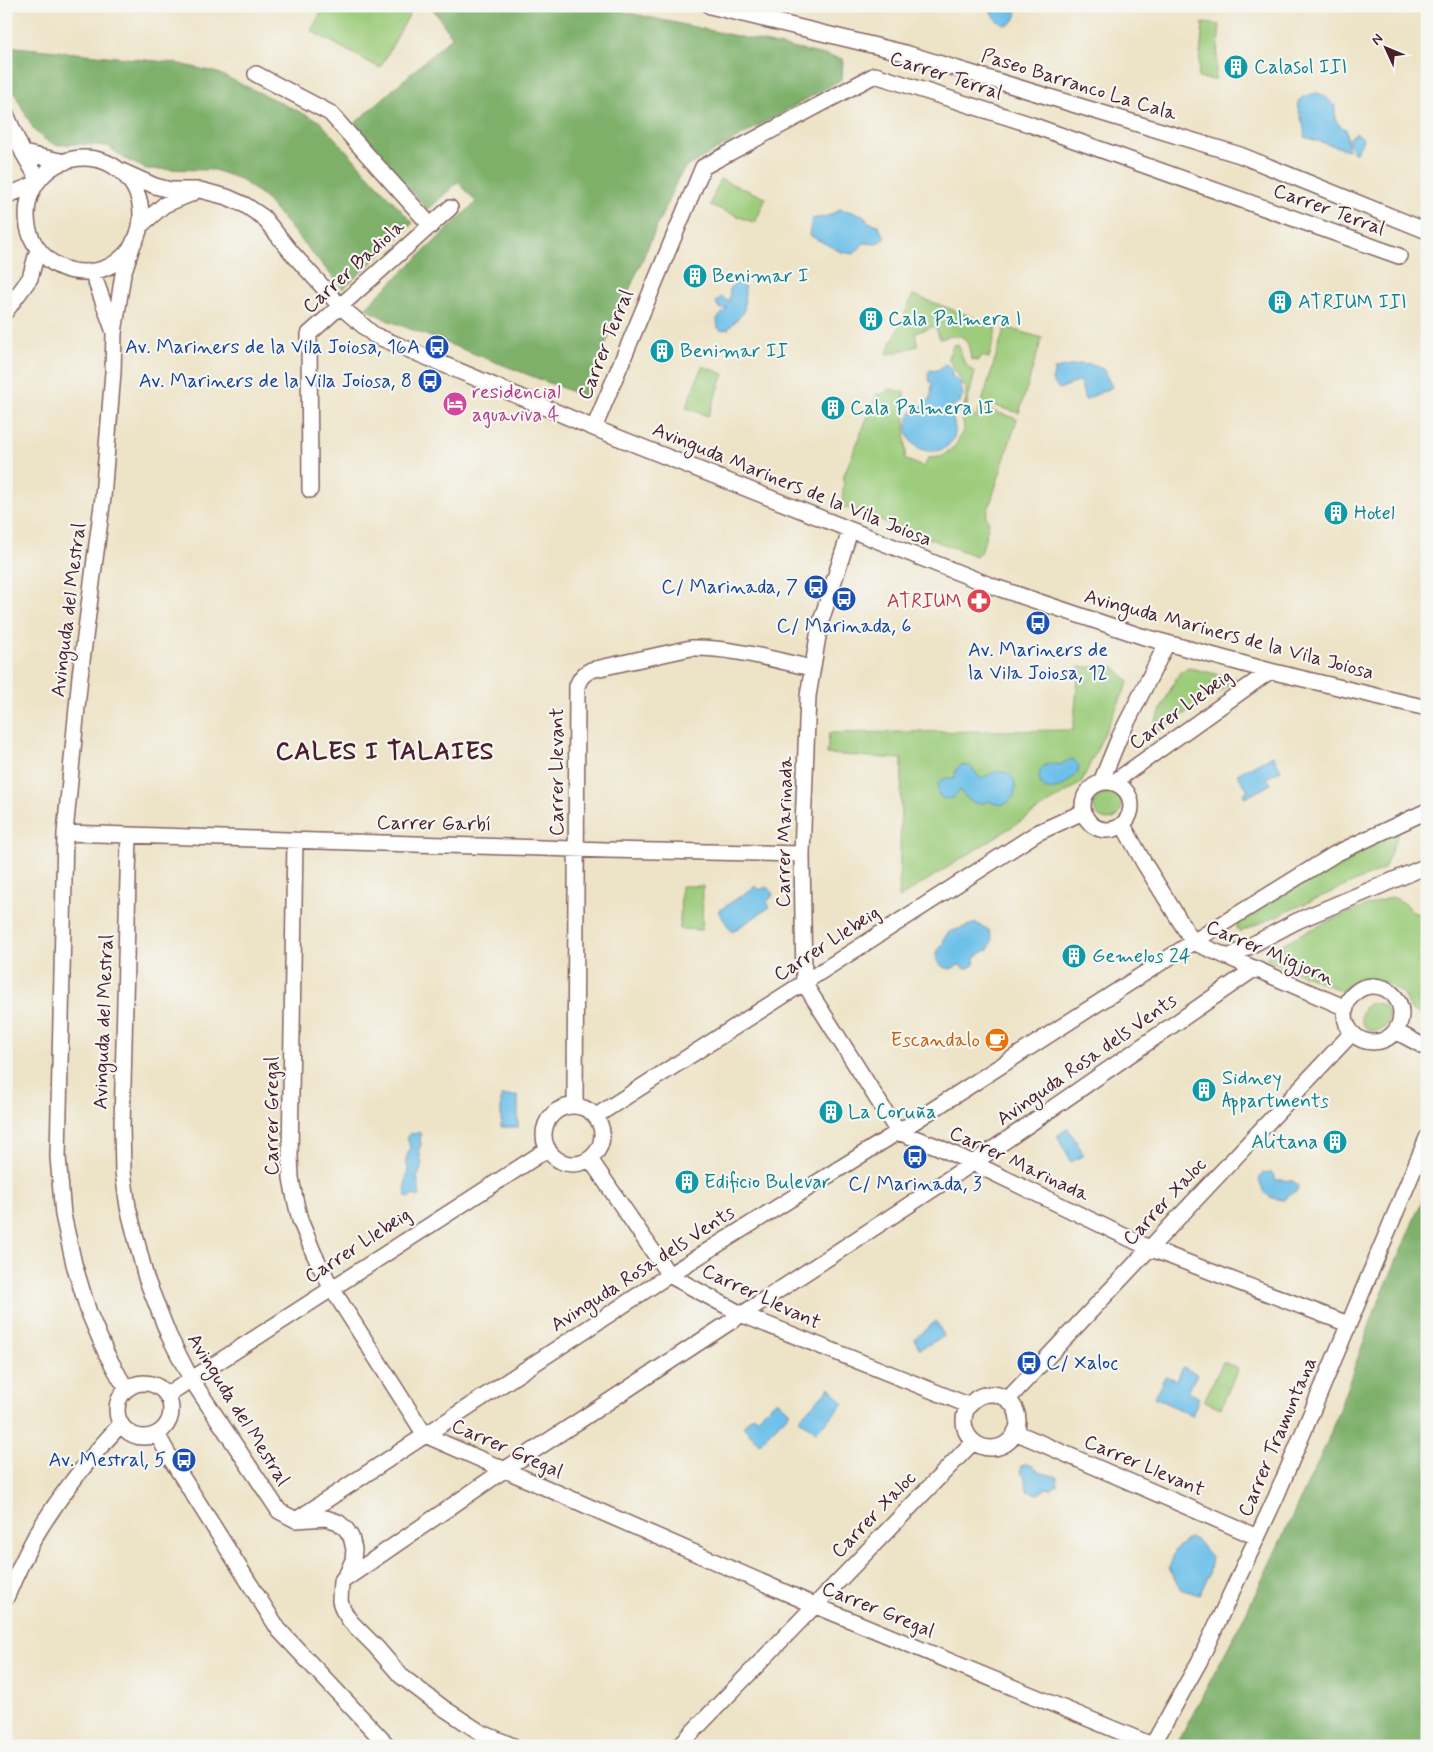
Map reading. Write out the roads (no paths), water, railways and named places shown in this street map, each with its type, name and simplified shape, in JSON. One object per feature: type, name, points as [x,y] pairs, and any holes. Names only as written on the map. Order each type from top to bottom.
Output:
[{"type":"street","name":"Paseo Barranco La Cala","points":[[710,6],[906,53],[1240,156],[1427,231]]},
{"type":"street","name":"Carrer Badiola","points":[[256,74],[330,113],[431,226]]},
{"type":"street","name":"Carrer Terral","points":[[594,428],[703,167],[875,75],[1029,124],[1398,256]]},
{"type":"street","points":[[6,114],[36,182],[27,211],[31,237],[38,249],[48,259],[61,267],[76,272],[92,271],[109,266],[123,256],[134,241],[140,226],[137,194],[129,180],[117,169],[103,161],[88,158],[72,159],[57,165],[36,182],[6,197]]},
{"type":"street","points":[[23,153],[65,162]]},
{"type":"street","name":"Avinguda Mariners de la Vila Joiosa","points":[[117,169],[155,186],[170,190],[200,190],[227,197],[245,206],[263,217],[292,253],[341,307],[374,335],[594,428],[992,586],[1141,636],[1270,671],[1427,708]]},
{"type":"street","points":[[140,226],[164,205],[200,190]]},
{"type":"street","points":[[6,197],[17,202],[27,211]]},
{"type":"street","name":"Carrer Badiola","points":[[310,490],[309,334],[450,208]]},
{"type":"street","name":"Avinguda del Mestral","points":[[128,1388],[114,1369],[89,1313],[68,1242],[58,1157],[65,833],[75,720],[103,497],[114,372],[114,333],[123,274],[134,241]]},
{"type":"street","points":[[6,311],[30,278],[38,249]]},
{"type":"street","points":[[30,278],[61,267]]},
{"type":"street","name":"Avinguda del Mestral","points":[[92,271],[114,333]]},
{"type":"street","name":"Carrer Marinada","points":[[804,983],[802,854],[808,696],[820,624],[850,531]]},
{"type":"street","points":[[1108,782],[1119,738],[1168,643]]},
{"type":"street","name":"Carrer Llevant","points":[[575,1106],[577,686],[584,674],[599,668],[699,648],[727,651],[812,668]]},
{"type":"street","name":"Carrer Llebeig","points":[[1108,782],[1270,671]]},
{"type":"street","points":[[1108,782],[1127,791],[1132,804],[1128,819],[1123,825],[1108,831],[1092,826],[1083,812],[1084,797],[1088,790],[1108,782]]},
{"type":"street","name":"Carrer Llebeig","points":[[596,1116],[1037,833],[1083,812]]},
{"type":"street","name":"Avinguda Rosa dels Vents","points":[[296,1520],[668,1275],[898,1132],[1194,942],[1335,854],[1427,812]]},
{"type":"street","name":"Carrer Migjorn","points":[[1123,825],[1144,863],[1194,942],[1346,1008]]},
{"type":"street","name":"Carrer Garbí","points":[[65,833],[802,854]]},
{"type":"street","name":"Avinguda del Mestral","points":[[129,836],[122,1126],[123,1172],[128,1207],[146,1278],[169,1336],[191,1379],[279,1512],[296,1520]]},
{"type":"street","name":"Carrer Gregal","points":[[295,841],[290,1136],[291,1178],[295,1199],[306,1237],[322,1272],[425,1435],[814,1605],[1152,1745]]},
{"type":"street","points":[[1229,957],[1297,921],[1427,866]]},
{"type":"street","name":"Avinguda Rosa dels Vents","points":[[341,1582],[504,1470],[973,1163],[1254,969]]},
{"type":"street","points":[[804,983],[898,1132]]},
{"type":"street","points":[[1372,986],[1389,992],[1395,998],[1401,1014],[1395,1031],[1389,1037],[1374,1042],[1366,1041],[1352,1033],[1347,1026],[1345,1017],[1349,1000],[1363,988],[1372,986]]},
{"type":"street","points":[[1395,1031],[1427,1048]]},
{"type":"street","name":"Carrer Xaloc","points":[[1008,1399],[1352,1033]]},
{"type":"street","points":[[566,1106],[575,1106],[590,1111],[596,1116],[600,1123],[602,1139],[600,1147],[590,1159],[581,1163],[571,1164],[562,1162],[548,1149],[544,1132],[547,1123],[558,1110],[566,1106]]},
{"type":"street","name":"Carrer Marinada","points":[[898,1132],[936,1146],[973,1163],[1149,1248],[1348,1324]]},
{"type":"street","name":"Carrer Tramuntana","points":[[1152,1745],[1198,1662],[1276,1497],[1427,1138]]},
{"type":"street","name":"Carrer Llebeig","points":[[167,1395],[548,1149]]},
{"type":"street","name":"Carrer Llevant","points":[[590,1159],[668,1275],[743,1315],[968,1405]]},
{"type":"street","points":[[149,1383],[167,1395],[171,1412],[169,1421],[164,1429],[156,1434],[149,1437],[133,1435],[126,1430],[117,1417],[118,1400],[128,1388],[135,1384],[149,1383]]},
{"type":"street","points":[[991,1393],[1008,1399],[1014,1406],[1017,1414],[1018,1423],[1015,1432],[1004,1444],[996,1447],[981,1446],[973,1442],[964,1428],[964,1413],[968,1405],[974,1399],[991,1393]]},
{"type":"street","points":[[6,1598],[35,1537],[47,1518],[85,1466],[121,1424]]},
{"type":"street","name":"Carrer Llevant","points":[[1015,1432],[1257,1537]]},
{"type":"street","points":[[156,1434],[279,1630],[388,1746]]},
{"type":"street","name":"Carrer Xaloc","points":[[679,1746],[973,1442]]},
{"type":"street","points":[[296,1520],[326,1518],[338,1522],[346,1529],[351,1537],[354,1549],[353,1560],[341,1582],[340,1601],[343,1610],[401,1676],[442,1708],[480,1732],[513,1746]]},
{"type":"water","points":[[987,6],[1016,6],[1017,10],[1013,22],[1007,25],[999,22]]},
{"type":"water","points":[[1317,93],[1325,96],[1335,106],[1337,122],[1346,129],[1348,150],[1304,137],[1299,105],[1301,100],[1307,96]]},
{"type":"water","points":[[1356,133],[1363,140],[1356,152],[1354,152],[1349,144],[1349,138]]},
{"type":"water","points":[[841,209],[863,215],[868,222],[878,225],[885,238],[876,244],[864,243],[854,254],[841,252],[809,235],[812,219],[828,216]]},
{"type":"water","points":[[738,283],[744,286],[745,289],[744,312],[728,329],[721,330],[718,328],[717,319],[727,308],[722,309],[718,307],[716,301],[722,297],[729,302],[730,289],[734,284]]},
{"type":"water","points":[[944,364],[950,367],[952,376],[960,382],[963,395],[960,402],[952,407],[955,428],[954,437],[946,447],[932,451],[924,450],[917,447],[908,435],[908,420],[913,411],[930,399],[932,384],[928,374],[930,370],[934,371],[942,368]]},
{"type":"water","points":[[1080,364],[1092,365],[1103,369],[1112,387],[1085,400],[1080,381],[1059,389],[1052,381],[1055,369]]},
{"type":"water","points":[[1273,755],[1281,770],[1267,778],[1271,784],[1245,798],[1243,794],[1248,790],[1237,774]]},
{"type":"water","points":[[1073,759],[1079,766],[1078,772],[1068,782],[1055,789],[1043,787],[1039,776],[1044,766],[1051,764],[1060,765]]},
{"type":"water","points":[[962,765],[970,766],[981,779],[994,772],[1006,773],[1012,777],[1015,783],[1015,791],[1012,798],[1007,803],[999,804],[989,801],[976,803],[969,800],[960,790],[953,798],[943,799],[937,792],[938,783],[945,778],[955,779],[956,769]]},
{"type":"water","points":[[756,886],[759,890],[766,887],[773,893],[767,902],[770,907],[732,932],[718,911]]},
{"type":"water","points":[[976,923],[989,930],[992,940],[989,949],[976,956],[974,965],[966,969],[959,965],[951,969],[943,967],[937,961],[937,952],[943,944],[944,938],[949,932]]},
{"type":"water","points":[[501,1096],[518,1096],[518,1127],[501,1127]]},
{"type":"water","points":[[1068,1128],[1084,1155],[1071,1162],[1057,1136]]},
{"type":"water","points":[[419,1132],[421,1134],[419,1150],[422,1166],[417,1178],[420,1195],[419,1197],[413,1195],[409,1198],[406,1197],[405,1186],[408,1169],[406,1159],[410,1147],[407,1137],[410,1133]]},
{"type":"water","points":[[1271,1172],[1275,1176],[1275,1180],[1293,1181],[1298,1186],[1297,1191],[1284,1200],[1267,1195],[1259,1180],[1263,1173]]},
{"type":"water","points":[[936,1321],[944,1336],[920,1349],[914,1339]]},
{"type":"water","points":[[1183,1367],[1197,1374],[1188,1391],[1199,1398],[1192,1416],[1155,1397],[1165,1376],[1177,1380]]},
{"type":"water","points":[[830,1387],[844,1404],[816,1432],[799,1419]]},
{"type":"water","points":[[777,1400],[790,1412],[759,1444],[743,1426],[753,1415],[757,1418]]},
{"type":"water","points":[[1027,1464],[1033,1466],[1039,1472],[1058,1477],[1057,1485],[1050,1489],[1046,1488],[1039,1494],[1027,1491],[1026,1478],[1020,1472],[1021,1466]]},
{"type":"water","points":[[1189,1538],[1197,1540],[1212,1558],[1209,1575],[1199,1595],[1180,1589],[1169,1568],[1176,1549]]},
{"type":"place","name":"Calasol III","points":[[1236,67]]},
{"type":"place","name":"Benimar I","points":[[695,276]]},
{"type":"place","name":"ATRIUM III","points":[[1280,302]]},
{"type":"place","name":"Cala Palmera I","points":[[871,319]]},
{"type":"place","name":"Av. Mariners de la Vila Joiosa, 16A","points":[[437,347]]},
{"type":"place","name":"Benimar II","points":[[662,351]]},
{"type":"place","name":"Av. Mariners de la Vila Joiosa, 8","points":[[430,381]]},
{"type":"place","name":"residencial aguaviva 4","points":[[455,404]]},
{"type":"place","name":"Cala Palmera II","points":[[833,408]]},
{"type":"place","name":"Hotel","points":[[1336,513]]},
{"type":"place","name":"C/ Marinada, 7","points":[[816,587]]},
{"type":"place","name":"C/ Marinada, 6","points":[[844,599]]},
{"type":"place","name":"ATRIUM","points":[[979,601]]},
{"type":"place","name":"Av. Mariners de la Vila Joiosa, 12","points":[[1038,623]]},
{"type":"place","name":"Gemelos 24","points":[[1074,956]]},
{"type":"place","name":"Escandalo","points":[[997,1040]]},
{"type":"place","name":"Sidney Appartments","points":[[1204,1090]]},
{"type":"place","name":"La Coruña","points":[[831,1112]]},
{"type":"place","name":"Alitana","points":[[1335,1142]]},
{"type":"place","name":"C/ Marinada, 3","points":[[915,1157]]},
{"type":"place","name":"Edificio Bulevar","points":[[687,1182]]},
{"type":"place","name":"C/ Xaloc","points":[[1029,1363]]},
{"type":"place","name":"Av. Mestral, 5","points":[[184,1460]]},
{"type":"district","name":"CALES I TALAIES","points":[[385,752]]}]
